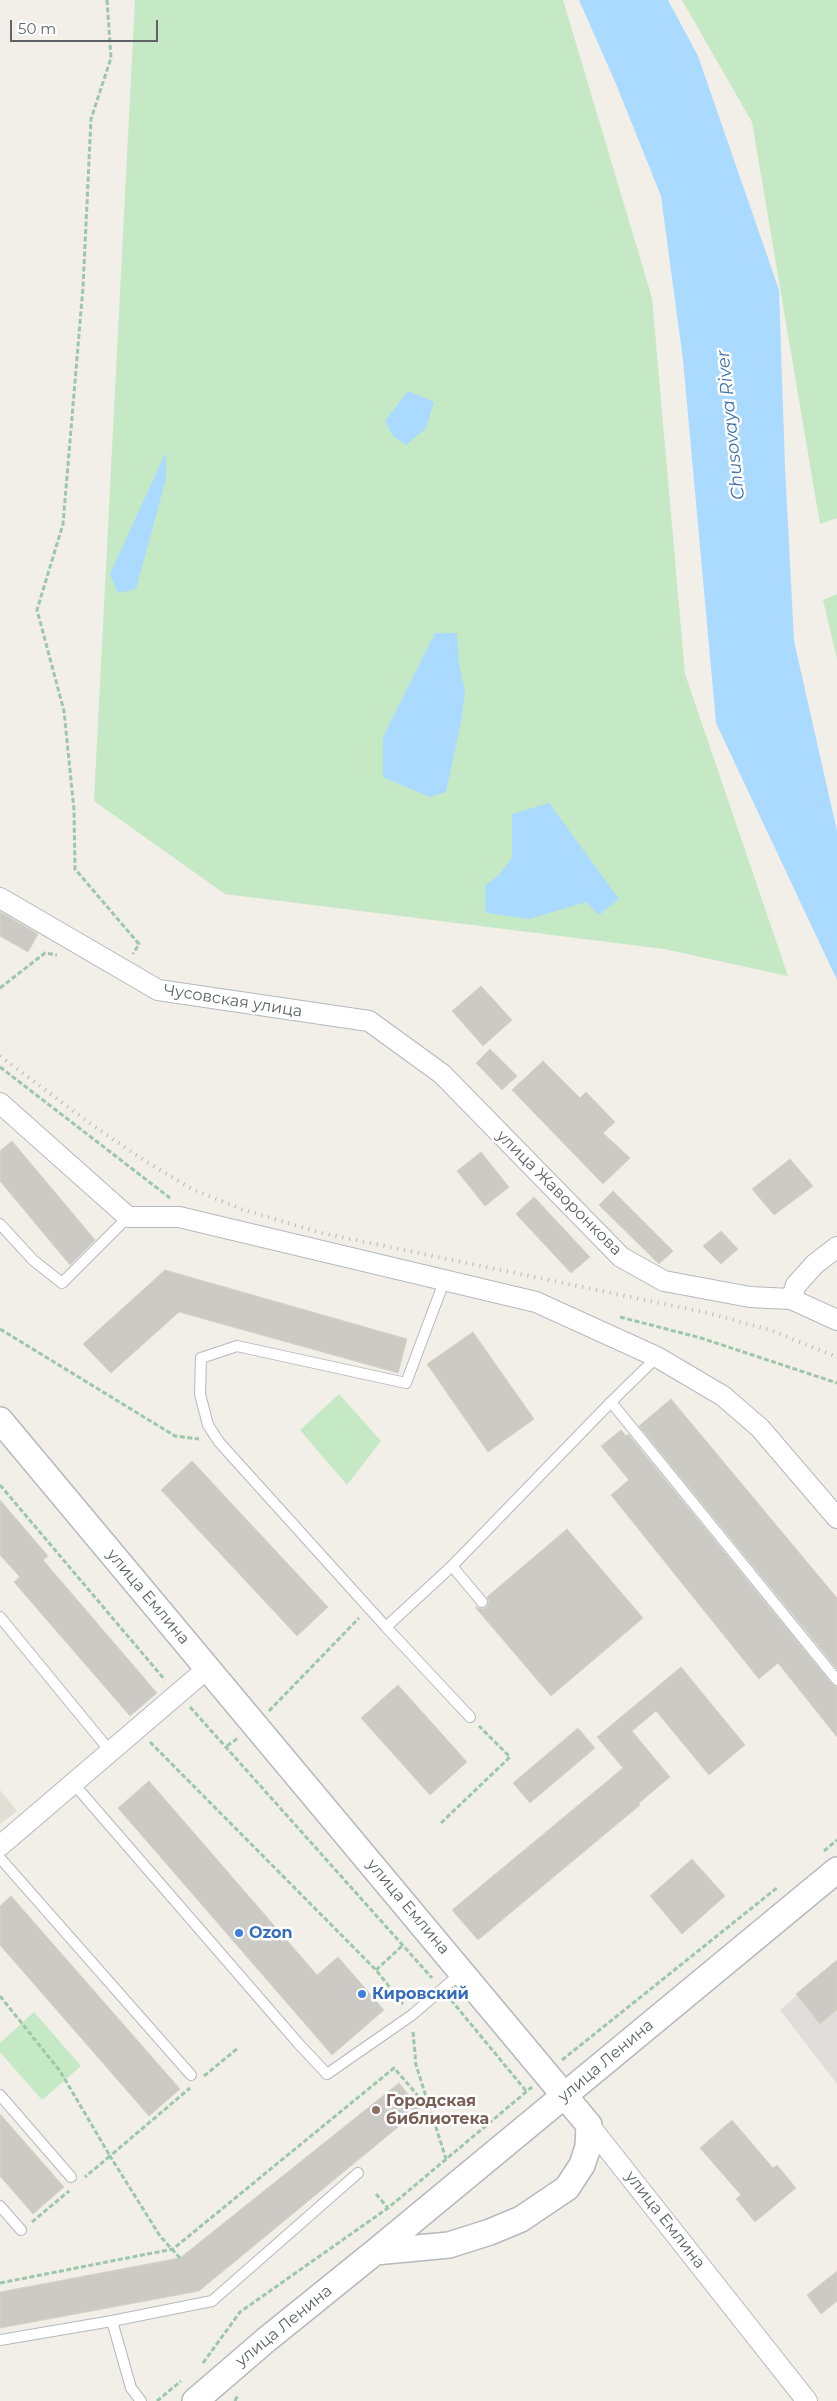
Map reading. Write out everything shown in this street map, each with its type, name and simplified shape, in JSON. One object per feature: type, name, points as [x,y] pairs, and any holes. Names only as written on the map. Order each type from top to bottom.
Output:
[{"type":"street","name":"Чусовская улица","points":[[0,898],[158,990],[369,1022]]},
{"type":"street","name":"улица Жаворонкова","points":[[369,1022],[442,1074],[621,1257],[664,1281],[750,1297],[791,1299],[837,1320]]},
{"type":"street","points":[[0,1103],[128,1217],[179,1217],[536,1302],[658,1357],[723,1396],[760,1428],[837,1518]]},
{"type":"street","points":[[791,1299],[796,1285],[815,1264],[837,1247]]},
{"type":"street","name":"улица Емлина","points":[[0,1420],[565,2095],[807,2401]]},
{"type":"street","points":[[0,1846],[208,1668]]},
{"type":"street","name":"улица Ленина","points":[[195,2401],[266,2340],[565,2095],[829,1861]]},
{"type":"street","points":[[375,2252],[449,2245],[490,2232],[521,2219],[567,2188],[582,2165],[588,2147],[589,2125]]},
{"type":"lane","points":[[0,1224],[33,1260],[62,1284],[128,1217]]},
{"type":"lane","points":[[445,1279],[406,1383],[237,1346],[201,1358],[200,1394],[208,1425],[219,1442],[386,1628],[470,1717]]},
{"type":"lane","points":[[386,1628],[452,1566],[611,1402],[658,1357]]},
{"type":"lane","points":[[611,1402],[837,1680]]},
{"type":"lane","points":[[452,1566],[482,1602]]},
{"type":"lane","points":[[0,1617],[110,1751]]},
{"type":"lane","points":[[73,1783],[327,2074],[412,2015],[462,1973]]},
{"type":"lane","points":[[0,1858],[194,2079]]},
{"type":"lane","points":[[0,2095],[74,2181]]},
{"type":"lane","points":[[0,2340],[112,2321],[212,2301],[358,2174]]},
{"type":"lane","points":[[0,2206],[21,2230]]},
{"type":"lane","points":[[112,2321],[131,2388],[141,2401]]},
{"type":"path","points":[[107,0],[111,58],[91,119],[83,287],[62,524],[37,610],[64,711],[74,810],[75,870],[139,944],[124,970]]},
{"type":"path","points":[[0,988],[45,953],[60,955]]},
{"type":"path","points":[[0,1329],[175,1436],[219,1442]]},
{"type":"path","points":[[0,1485],[177,1694],[227,1746],[442,1989],[527,2092]]},
{"type":"path","points":[[227,1746],[256,1726],[369,1608]]},
{"type":"path","points":[[440,1823],[510,1758],[470,1717]]},
{"type":"path","points":[[136,1728],[376,1970],[412,2015],[416,2065],[446,2159]]},
{"type":"path","points":[[829,1861],[837,1840]]},
{"type":"path","points":[[198,2367],[204,2362],[240,2312],[388,2208],[527,2092],[546,2073],[783,1883]]},
{"type":"path","points":[[376,1970],[402,1946]]},
{"type":"path","points":[[0,1996],[60,2071],[160,2236],[180,2258]]},
{"type":"path","points":[[204,2076],[238,2048]]},
{"type":"path","points":[[0,2283],[173,2249],[394,2068],[429,2108]]},
{"type":"path","points":[[21,2230],[74,2181],[110,2156],[194,2079]]},
{"type":"path","points":[[376,2194],[388,2208]]},
{"type":"path","points":[[157,2401],[184,2378]]},
{"type":"shaded area","points":[[0,1790],[17,1811],[0,1824]]},
{"type":"shaded area","points":[[837,1960],[837,2084],[780,2010]]},
{"type":"green space","points":[[135,0],[563,0],[652,298],[685,674],[788,976],[664,949],[225,894],[94,801]]},
{"type":"green space","points":[[682,0],[837,0],[837,518],[820,524],[752,122]]},
{"type":"green space","points":[[837,594],[837,659],[823,600]]},
{"type":"green space","points":[[339,1394],[381,1441],[347,1485],[300,1430]]},
{"type":"green space","points":[[34,2012],[81,2066],[42,2100],[0,2052],[0,2043]]},
{"type":"water","name":"Chusovaya River","points":[[579,0],[668,0],[698,56],[779,290],[785,467],[794,641],[837,831],[837,980],[716,723],[683,360],[661,196],[616,84]]},
{"type":"water","points":[[408,391],[434,402],[426,428],[406,445],[393,436],[385,421]]},
{"type":"water","points":[[166,452],[166,478],[136,589],[118,593],[110,574]]},
{"type":"water","points":[[435,633],[457,633],[459,664],[465,692],[461,722],[446,792],[429,797],[383,777],[383,737]]},
{"type":"water","points":[[549,803],[619,899],[599,915],[586,902],[529,919],[486,913],[485,886],[499,875],[512,858],[512,814]]},
{"type":"building","points":[[0,912],[38,934],[28,952],[0,936]]},
{"type":"building","points":[[481,986],[512,1020],[483,1046],[452,1011]]},
{"type":"building","points":[[490,1049],[517,1076],[502,1090],[476,1063]]},
{"type":"building","points":[[543,1061],[580,1098],[586,1092],[615,1122],[603,1133],[630,1158],[603,1184],[512,1090]]},
{"type":"building","points":[[12,1141],[95,1240],[70,1265],[0,1181],[0,1151]]},
{"type":"building","points":[[481,1152],[509,1187],[485,1206],[457,1171]]},
{"type":"building","points":[[790,1159],[813,1186],[774,1215],[752,1189]]},
{"type":"building","points":[[613,1191],[673,1251],[659,1264],[599,1205]]},
{"type":"building","points":[[534,1197],[590,1257],[571,1273],[516,1214]]},
{"type":"building","points":[[721,1231],[738,1249],[721,1264],[703,1246]]},
{"type":"building","points":[[165,1270],[407,1339],[398,1373],[179,1312],[111,1373],[83,1344]]},
{"type":"building","points":[[473,1332],[534,1419],[488,1452],[427,1364]]},
{"type":"building","points":[[671,1399],[837,1598],[837,1669],[639,1426]]},
{"type":"building","points":[[621,1430],[626,1436],[628,1434],[832,1684],[837,1687],[837,1737],[778,1663],[759,1679],[611,1495],[629,1480],[601,1446]]},
{"type":"building","points":[[192,1461],[328,1607],[297,1636],[161,1490]]},
{"type":"building","points":[[0,1500],[48,1556],[43,1560],[157,1693],[130,1716],[14,1582],[20,1577],[0,1555]]},
{"type":"building","points":[[567,1529],[643,1618],[551,1696],[475,1607],[483,1609],[487,1607],[489,1601],[487,1597]]},
{"type":"building","points":[[681,1667],[745,1745],[709,1775],[656,1711],[632,1731],[670,1777],[639,1803],[640,1805],[478,1940],[452,1910],[623,1768],[597,1737]]},
{"type":"building","points":[[398,1685],[467,1762],[430,1795],[361,1718]]},
{"type":"building","points":[[578,1728],[595,1748],[530,1803],[513,1783]]},
{"type":"building","points":[[149,1781],[317,1975],[338,1957],[384,2010],[332,2055],[118,1808]]},
{"type":"building","points":[[692,1859],[725,1896],[682,1934],[650,1896]]},
{"type":"building","points":[[11,1896],[180,2089],[149,2116],[0,1945],[0,1906]]},
{"type":"building","points":[[837,1960],[837,2010],[820,2024],[796,1994]]},
{"type":"building","points":[[399,2083],[420,2109],[199,2291],[0,2328],[0,2292],[180,2258]]},
{"type":"building","points":[[0,2114],[64,2187],[33,2214],[0,2176]]},
{"type":"building","points":[[732,2120],[773,2168],[777,2165],[796,2188],[755,2222],[736,2199],[741,2195],[700,2148]]},
{"type":"building","points":[[837,2271],[837,2301],[821,2314],[807,2295]]},
{"type":"railway","points":[[0,1056],[95,1127],[145,1161],[192,1189],[241,1209],[322,1233],[708,1313],[770,1330],[837,1357]]},
{"type":"place","name":"Ozon","points":[[239,1933]]},
{"type":"place","name":"Кировский","points":[[362,1994]]},
{"type":"place","name":"Городская библиотека","points":[[376,2110]]}]
